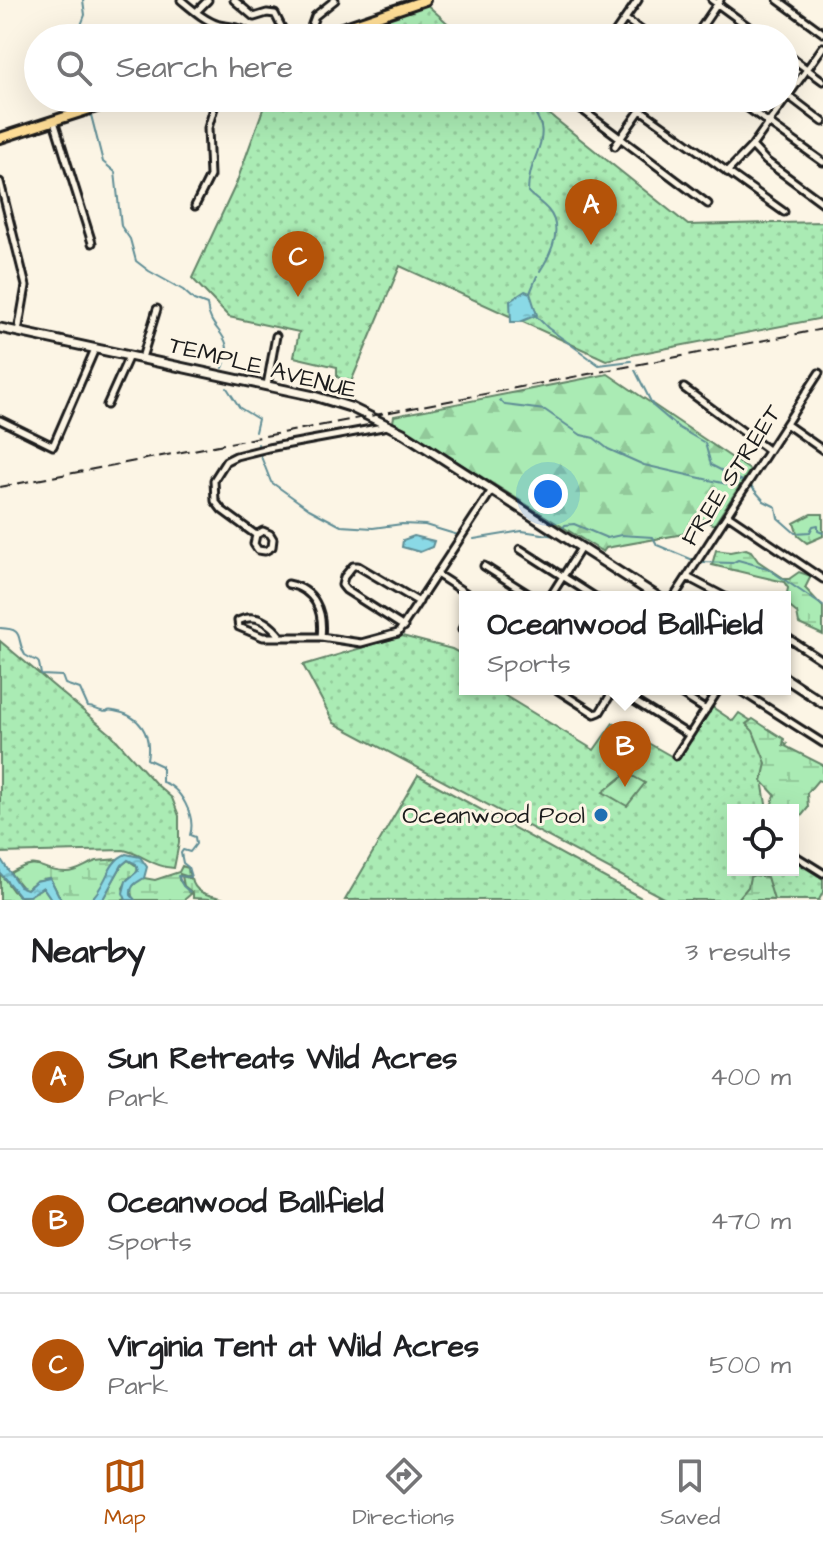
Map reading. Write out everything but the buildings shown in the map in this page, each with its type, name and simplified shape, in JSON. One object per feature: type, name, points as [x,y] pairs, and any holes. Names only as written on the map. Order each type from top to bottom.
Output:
[{"type":"main road","points":[[352,24],[425,0]]},
{"type":"main road","points":[[0,138],[79,112]]},
{"type":"street","points":[[181,0],[217,24]]},
{"type":"street","points":[[196,12],[208,0]]},
{"type":"street","points":[[234,0],[254,17],[275,14],[280,24]]},
{"type":"street","points":[[313,24],[315,16],[335,0]]},
{"type":"street","points":[[621,24],[638,0]]},
{"type":"street","points":[[778,0],[823,33]]},
{"type":"street","points":[[704,24],[717,1],[746,24]]},
{"type":"street","points":[[625,19],[632,24]]},
{"type":"street","points":[[799,78],[823,47]]},
{"type":"street","points":[[799,64],[823,81]]},
{"type":"street","points":[[799,103],[823,122]]},
{"type":"street","points":[[195,206],[210,176],[208,128],[213,112]]},
{"type":"street","points":[[586,112],[708,204]]},
{"type":"street","points":[[615,146],[639,112]]},
{"type":"street","points":[[645,112],[784,212]]},
{"type":"street","points":[[754,112],[823,162]]},
{"type":"street","points":[[727,172],[752,146],[776,112]]},
{"type":"street","points":[[54,120],[92,243]]},
{"type":"street","points":[[752,146],[766,161],[823,203]]},
{"type":"street","points":[[0,182],[26,286],[18,332]]},
{"type":"street","points":[[142,358],[157,309]]},
{"type":"street","name":"TEMPLE AVENUE","points":[[0,328],[334,401],[389,425],[649,591]]},
{"type":"street","points":[[267,385],[276,336]]},
{"type":"street","points":[[0,420],[53,447],[95,349]]},
{"type":"street","points":[[107,405],[129,356]]},
{"type":"street","name":"FREE STREET","points":[[678,591],[819,373]]},
{"type":"street","points":[[684,388],[768,450]]},
{"type":"street","points":[[786,424],[823,450]]},
{"type":"street","points":[[256,535],[229,517],[215,501],[214,480],[226,461],[268,448],[346,436],[389,425]]},
{"type":"street","points":[[281,637],[264,620],[244,618],[238,621],[241,629],[254,635],[281,637],[321,637],[365,643],[398,633],[492,490]]},
{"type":"street","points":[[728,514],[823,579]]},
{"type":"street","points":[[263,531],[270,534],[274,541],[272,547],[265,551],[258,550],[254,544],[256,535],[263,531]]},
{"type":"street","points":[[554,591],[581,548]]},
{"type":"street","points":[[520,549],[585,591]]},
{"type":"street","points":[[404,627],[346,590],[342,585],[344,577],[353,566],[358,566],[419,602]]},
{"type":"street","points":[[484,566],[524,591]]},
{"type":"street","points":[[438,575],[463,591]]},
{"type":"street","points":[[687,577],[714,591]]},
{"type":"street","points":[[288,584],[302,588],[314,599],[321,618],[321,637]]},
{"type":"street","points":[[791,640],[823,661]]},
{"type":"street","points":[[791,682],[823,703]]},
{"type":"street","points":[[566,695],[597,714],[610,695]]},
{"type":"street","points":[[624,695],[689,735]]},
{"type":"street","points":[[682,695],[706,710]]},
{"type":"street","points":[[676,756],[715,695]]},
{"type":"street","points":[[747,695],[823,743]]},
{"type":"street","points":[[799,858],[823,873]]},
{"type":"green space","points":[[424,2],[448,24],[362,24]]},
{"type":"green space","points":[[262,112],[547,112],[688,225],[823,222],[823,318],[606,360],[400,266],[351,382],[337,377],[337,367],[294,357],[299,332],[229,317],[192,278],[236,184]]},
{"type":"green space","points":[[608,374],[750,470],[714,525],[695,516],[683,534],[606,548],[603,552],[393,422],[394,416]]},
{"type":"green space","points":[[811,514],[823,514],[823,536],[807,543],[798,536],[794,523]]},
{"type":"green space","points":[[716,550],[751,551],[758,561],[785,579],[799,572],[811,576],[805,588],[823,607],[823,635],[799,624],[797,613],[791,608],[791,591],[787,591],[784,582],[712,565]]},
{"type":"green space","points":[[402,636],[459,653],[459,695],[504,695],[594,750],[613,723],[678,760],[712,707],[733,721],[739,713],[787,744],[763,786],[766,804],[727,804],[727,876],[799,876],[799,864],[823,879],[823,892],[819,900],[667,900],[334,723],[303,665]]},
{"type":"green space","points":[[0,641],[112,735],[172,798],[179,816],[179,843],[174,868],[161,866],[124,850],[0,853]]},
{"type":"green space","points":[[753,719],[784,739],[783,745],[823,765],[823,782],[818,780],[807,793],[808,808],[799,819],[799,804],[772,804],[775,795],[762,781],[766,763],[753,731],[746,724]]},
{"type":"green space","points":[[627,773],[645,783],[627,806],[603,792]]},
{"type":"green space","points":[[418,775],[645,900],[345,900]]},
{"type":"green space","points":[[117,859],[99,892],[90,900],[61,900],[50,878],[36,881],[23,889],[10,873],[28,865],[70,872],[97,861]]},
{"type":"green space","points":[[128,860],[138,867],[123,888],[126,900],[102,900],[122,865]]},
{"type":"green space","points":[[182,866],[188,868],[189,877],[180,874],[179,880],[191,894],[184,900],[135,900],[132,897],[131,888],[137,881],[144,878],[155,880],[179,872]]},
{"type":"green space","points":[[0,873],[21,897],[29,896],[43,887],[52,900],[0,900]]},
{"type":"green space","points":[[182,876],[192,879],[201,892],[228,900],[193,898],[193,893],[184,886]]},
{"type":"green space","points":[[750,877],[767,877],[774,900],[737,900],[748,887]]},
{"type":"water","points":[[525,291],[530,293],[537,315],[511,322],[510,301]]},
{"type":"water","points":[[414,536],[434,541],[432,547],[420,552],[402,547],[403,540]]},
{"type":"water","points":[[126,854],[140,857],[147,867],[144,878],[131,889],[135,900],[126,900],[123,893],[126,881],[138,871],[136,864],[128,860],[103,899],[90,900],[100,889],[110,868]]},
{"type":"water","points":[[0,858],[19,886],[27,889],[36,881],[50,878],[61,900],[52,900],[43,887],[29,896],[19,896],[0,873]]},
{"type":"waterway","points":[[81,24],[85,15],[83,0]]},
{"type":"waterway","points":[[534,112],[542,133],[529,177],[528,192],[548,210],[555,225],[552,249],[540,271]]},
{"type":"waterway","points":[[91,115],[103,162],[115,172],[121,226],[130,239],[136,261],[194,300],[207,305],[209,315],[227,347],[223,368]]},
{"type":"waterway","points":[[530,293],[537,276]]},
{"type":"waterway","points":[[534,314],[599,365],[631,361]]},
{"type":"waterway","points":[[635,370],[653,406],[679,428],[705,443],[711,465],[744,482]]},
{"type":"waterway","points":[[227,388],[240,408],[258,419],[255,432]]},
{"type":"waterway","points":[[500,400],[505,405],[545,410],[581,435],[594,438],[608,449],[644,465],[731,485],[741,480]]},
{"type":"waterway","points":[[260,454],[271,482],[309,509],[341,526],[425,525],[458,535]]},
{"type":"waterway","points":[[750,485],[764,501],[776,507],[778,518],[795,533],[810,532],[813,526],[818,525],[818,531],[823,533]]},
{"type":"waterway","points":[[562,529],[565,525],[574,524],[607,538],[621,535],[653,537],[657,545],[693,560]]},
{"type":"waterway","points":[[474,539],[522,531],[555,536]]},
{"type":"waterway","points":[[700,562],[732,563],[738,560],[767,568],[823,606]]},
{"type":"waterway","points":[[0,628],[17,632],[25,655],[39,663],[41,675],[62,676],[65,684],[80,689],[88,707],[123,713],[142,727],[148,742],[147,759],[162,766],[162,782],[181,796],[189,812],[190,835],[195,837],[196,844],[190,852],[183,850],[181,853],[191,877],[178,876],[190,892]]},
{"type":"railway","points":[[0,487],[823,329]]},
{"type":"place","name":"Sun Retreats Wild Acres","points":[[591,245]]},
{"type":"place","name":"Virginia Tent at Wild Acres","points":[[298,297]]},
{"type":"place","name":"Oceanwood Ballfield","points":[[625,787]]},
{"type":"place","name":"Oceanwood Pool","points":[[601,815]]}]
